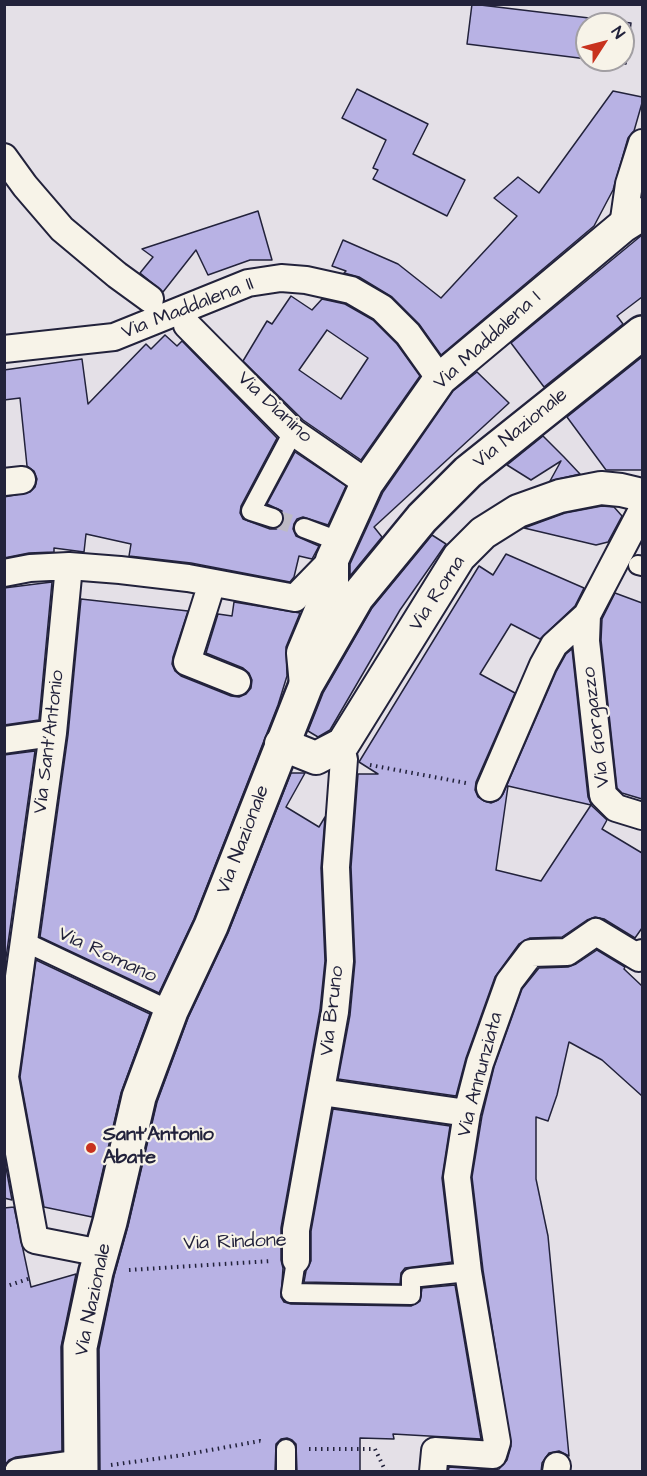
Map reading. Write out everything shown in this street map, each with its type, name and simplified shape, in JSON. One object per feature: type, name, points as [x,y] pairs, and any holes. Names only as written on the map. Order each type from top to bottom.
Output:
[{"type":"main road","name":"Via Nazionale","points":[[81,1468],[80,1347],[139,1097],[171,1011],[211,926],[306,685],[357,597],[422,518],[468,472],[642,333]]},
{"type":"street","points":[[633,220],[629,184],[642,143]]},
{"type":"street","points":[[4,157],[25,186],[62,229],[150,299]]},
{"type":"street","name":"Via Maddalena I","points":[[306,685],[303,653],[332,584],[336,551],[367,483],[440,379],[633,220]]},
{"type":"street","name":"Via Maddalena II","points":[[4,349],[114,337],[248,283],[289,279],[306,280],[351,290],[382,308],[408,334],[440,379]]},
{"type":"street","name":"Via Dianino","points":[[187,325],[293,432],[367,483]]},
{"type":"street","points":[[273,518],[251,510],[293,432]]},
{"type":"street","name":"Via Roma","points":[[281,744],[316,758],[343,744],[459,557],[483,533],[518,512],[560,496],[601,488],[642,495]]},
{"type":"street","name":"Via Gorgazzo","points":[[490,788],[543,665],[554,645],[587,615],[642,510]]},
{"type":"street","points":[[4,573],[30,568],[69,566],[120,570],[295,598],[336,551],[304,528]]},
{"type":"street","name":"Via Sant'Antonio","points":[[69,566],[52,733],[5,1077],[35,1240],[99,1263]]},
{"type":"street","points":[[212,583],[187,662],[237,682]]},
{"type":"street","name":"Via Gorgazzo","points":[[587,615],[586,641],[603,795],[616,808],[642,816]]},
{"type":"street","points":[[4,740],[52,733]]},
{"type":"street","name":"Via Bruno","points":[[296,1260],[296,1230],[335,1012],[340,961],[336,867],[344,759]]},
{"type":"street","name":"Via Annunziata","points":[[434,1461],[493,1455],[497,1442],[468,1272],[457,1177],[467,1113],[480,1063],[509,982],[531,953],[567,952],[596,932],[638,956]]},
{"type":"street","name":"Via Romano","points":[[25,942],[171,1011]]},
{"type":"street","points":[[321,1092],[467,1113]]},
{"type":"street","name":"Via Rindone","points":[[296,1260],[291,1293],[411,1295],[411,1278],[468,1272]]},
{"type":"street","points":[[286,1449],[286,1472]]},
{"type":"street","points":[[18,1472],[81,1468]]},
{"type":"path","points":[[344,759],[490,788]]},
{"type":"path","name":"Via Rindone","points":[[99,1263],[296,1260]]},
{"type":"path","points":[[4,1287],[31,1278]]},
{"type":"path","points":[[81,1468],[183,1455],[260,1441],[286,1449],[375,1449],[386,1472]]},
{"type":"building","points":[[472,4],[575,16],[575,58],[467,44]]},
{"type":"building","points":[[357,89],[428,124],[413,154],[465,180],[447,216],[373,179],[378,170],[373,168],[386,140],[342,118]]},
{"type":"building","points":[[613,91],[642,97],[642,103],[634,131],[628,138],[613,190],[594,226],[441,355],[419,324],[392,297],[359,277],[344,273],[346,271],[332,266],[343,240],[398,264],[441,298],[517,216],[494,198],[518,177],[539,193]]},
{"type":"building","points":[[258,211],[272,260],[250,260],[208,275],[196,250],[163,292],[140,273],[153,257],[142,249]]},
{"type":"building","points":[[642,235],[642,297],[617,316],[623,324],[544,387],[511,343]]},
{"type":"building","points":[[291,296],[312,310],[322,299],[345,304],[373,320],[397,344],[420,376],[361,460],[303,420],[243,361],[267,321],[272,324]],"holes":[[[327,330],[368,358],[341,399],[299,370]]]},
{"type":"building","points":[[165,335],[177,346],[182,341],[277,438],[241,506],[240,513],[243,519],[270,529],[281,526],[284,521],[282,511],[267,504],[295,452],[346,486],[328,525],[303,517],[297,519],[294,524],[293,529],[296,536],[319,546],[312,559],[299,556],[294,577],[290,582],[191,563],[129,556],[131,544],[86,534],[84,552],[54,548],[54,552],[29,553],[4,558],[4,497],[30,492],[35,487],[37,479],[34,471],[27,466],[20,398],[4,400],[4,370],[82,359],[88,404],[146,344],[151,349]]},
{"type":"building","points":[[642,357],[642,470],[606,470],[567,417]]},
{"type":"building","points":[[477,372],[509,403],[374,527],[382,537],[350,576],[350,564],[383,492],[453,391]]},
{"type":"building","points":[[543,436],[580,474],[550,481],[561,461],[531,480],[507,465]]},
{"type":"building","points":[[602,506],[614,507],[622,516],[608,542],[596,545],[524,528],[565,513]]},
{"type":"building","points":[[432,535],[446,544],[400,610],[330,730],[318,737],[308,731],[323,693],[372,608]]},
{"type":"building","points":[[506,554],[584,588],[575,606],[540,639],[511,624],[480,674],[515,693],[476,782],[475,790],[478,797],[491,803],[503,794],[556,672],[566,654],[572,649],[588,797],[592,806],[607,820],[602,829],[642,853],[642,928],[635,938],[604,919],[595,917],[562,937],[530,938],[519,944],[495,977],[466,1058],[456,1096],[338,1079],[350,1015],[355,962],[351,867],[358,774],[378,774],[359,762],[479,566],[493,575]],"holes":[[[508,786],[591,805],[541,881],[496,870]]]},
{"type":"building","points":[[52,582],[39,720],[4,725],[4,588]]},
{"type":"building","points":[[615,593],[642,603],[642,799],[622,793],[617,788],[601,640],[602,619]]},
{"type":"building","points":[[81,599],[188,611],[173,657],[172,664],[175,671],[181,676],[239,697],[251,688],[252,680],[249,673],[243,668],[206,653],[218,614],[232,616],[234,602],[300,613],[286,647],[287,676],[278,705],[194,919],[159,993],[40,937],[68,735]]},
{"type":"building","points":[[35,751],[4,972],[4,755]]},
{"type":"building","points":[[291,773],[305,773],[286,807],[319,827],[325,817],[321,868],[325,961],[320,1010],[281,1228],[283,1268],[281,1297],[284,1302],[291,1304],[411,1306],[420,1301],[422,1288],[455,1285],[481,1439],[393,1434],[394,1439],[360,1438],[360,1472],[297,1472],[296,1444],[287,1438],[281,1439],[276,1444],[275,1472],[100,1472],[99,1349],[114,1276],[157,1102],[188,1018],[228,933]]},
{"type":"building","points":[[597,950],[625,967],[624,969],[642,986],[642,1096],[602,1060],[569,1042],[557,1095],[548,1121],[536,1117],[536,1179],[548,1236],[569,1456],[559,1451],[549,1453],[542,1463],[541,1472],[448,1472],[449,1467],[499,1469],[507,1460],[511,1446],[483,1270],[472,1177],[482,1116],[494,1067],[522,989],[539,968],[568,967]]},
{"type":"building","points":[[36,960],[150,1014],[121,1093],[92,1217],[44,1207],[20,1077]]},
{"type":"building","points":[[333,1109],[450,1126],[442,1178],[452,1262],[405,1268],[401,1273],[400,1284],[304,1282],[311,1261],[311,1231]]},
{"type":"building","points":[[4,1157],[12,1200],[4,1198]]},
{"type":"building","points":[[14,1207],[31,1287],[76,1274],[61,1347],[62,1451],[16,1457],[4,1466],[4,1208]]},
{"type":"tunnel","points":[[273,518],[304,528]]},
{"type":"place","name":"Sant'Antonio Abate","points":[[91,1148]]}]
